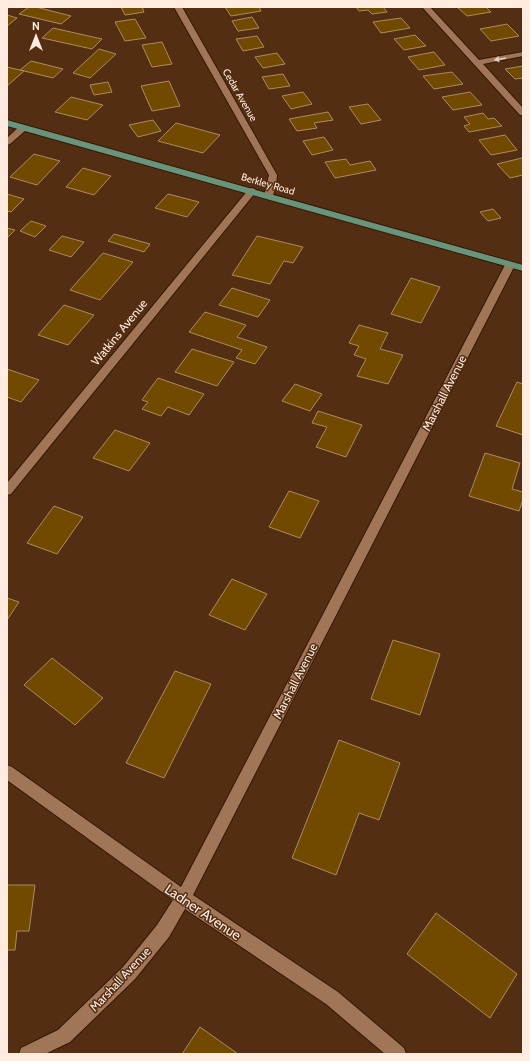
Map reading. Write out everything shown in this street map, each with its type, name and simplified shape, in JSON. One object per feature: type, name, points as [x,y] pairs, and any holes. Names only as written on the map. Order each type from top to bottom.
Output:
[{"type":"main road","name":"Berkley Road","points":[[7,123],[517,266]]},
{"type":"street","name":"Cedar Avenue","points":[[178,7],[273,175],[269,196]]},
{"type":"street","points":[[426,7],[523,113]]},
{"type":"street","points":[[477,63],[523,54]]},
{"type":"street","points":[[7,142],[23,128]]},
{"type":"street","name":"Watkins Avenue","points":[[7,491],[252,191]]},
{"type":"street","name":"Marshall Avenue","points":[[27,1054],[64,1036],[129,973],[163,931],[183,898],[517,266]]},
{"type":"street","name":"Ladner Avenue","points":[[7,772],[183,898],[332,998],[398,1054]]},
{"type":"building","points":[[29,7],[36,7],[71,16],[61,24],[19,14]]},
{"type":"building","points":[[121,7],[142,7],[144,12],[125,15]]},
{"type":"building","points":[[225,7],[259,7],[261,11],[231,16]]},
{"type":"building","points":[[356,7],[383,7],[387,12],[372,14],[368,10],[359,11]]},
{"type":"building","points":[[457,7],[486,7],[491,12],[467,16]]},
{"type":"building","points":[[7,15],[17,18],[7,26]]},
{"type":"building","points":[[252,17],[259,28],[238,31],[232,21]]},
{"type":"building","points":[[401,18],[410,28],[381,33],[373,22]]},
{"type":"building","points":[[135,19],[146,38],[125,41],[115,22]]},
{"type":"building","points":[[507,24],[519,36],[491,41],[480,29]]},
{"type":"building","points":[[53,28],[102,39],[92,49],[42,38]]},
{"type":"building","points":[[415,35],[426,46],[404,50],[394,39]]},
{"type":"building","points":[[257,36],[264,47],[243,51],[236,39]]},
{"type":"building","points":[[162,42],[172,64],[152,67],[142,45]]},
{"type":"building","points":[[99,49],[116,54],[90,78],[73,73]]},
{"type":"building","points":[[434,52],[445,65],[419,70],[408,57]]},
{"type":"building","points":[[277,53],[285,64],[263,68],[255,57]]},
{"type":"building","points":[[31,61],[63,69],[53,78],[20,70]]},
{"type":"building","points":[[523,66],[523,78],[515,79],[505,69]]},
{"type":"building","points":[[7,67],[24,71],[7,86]]},
{"type":"building","points":[[452,72],[463,84],[434,89],[423,76]]},
{"type":"building","points":[[283,74],[290,86],[269,89],[262,77]]},
{"type":"building","points":[[169,81],[180,106],[152,111],[141,86]]},
{"type":"building","points":[[108,82],[112,92],[94,95],[90,85]]},
{"type":"building","points":[[303,92],[312,104],[291,109],[282,96]]},
{"type":"building","points":[[470,92],[482,105],[453,110],[442,97]]},
{"type":"building","points":[[71,97],[103,105],[87,120],[55,112]]},
{"type":"building","points":[[368,104],[381,120],[361,124],[349,107]]},
{"type":"building","points":[[328,112],[333,120],[314,123],[317,128],[297,131],[289,119]]},
{"type":"building","points":[[483,113],[488,119],[494,118],[502,126],[469,132],[464,126],[470,124],[464,117]]},
{"type":"building","points":[[153,120],[161,131],[138,137],[129,125]]},
{"type":"building","points":[[176,123],[220,135],[203,153],[158,141]]},
{"type":"building","points":[[505,135],[517,150],[491,155],[479,140]]},
{"type":"building","points":[[324,137],[333,150],[312,155],[303,141]]},
{"type":"building","points":[[34,154],[60,161],[37,185],[10,177]]},
{"type":"building","points":[[522,158],[523,175],[510,178],[497,164]]},
{"type":"building","points":[[346,159],[350,165],[370,161],[376,170],[335,178],[325,162]]},
{"type":"building","points":[[83,168],[111,176],[94,195],[66,187]]},
{"type":"building","points":[[7,194],[24,199],[11,212],[7,211]]},
{"type":"building","points":[[168,194],[199,202],[187,217],[155,208]]},
{"type":"building","points":[[493,209],[501,218],[488,221],[480,212]]},
{"type":"building","points":[[31,221],[46,226],[35,237],[20,231]]},
{"type":"building","points":[[7,228],[15,230],[7,238]]},
{"type":"building","points":[[114,234],[150,244],[144,252],[108,241]]},
{"type":"building","points":[[62,236],[84,242],[71,257],[49,250]]},
{"type":"building","points":[[257,236],[303,247],[293,263],[284,261],[270,284],[232,275]]},
{"type":"building","points":[[103,253],[133,262],[100,300],[70,290]]},
{"type":"building","points":[[411,278],[440,287],[421,323],[391,314]]},
{"type":"building","points":[[232,288],[270,300],[258,317],[219,305]]},
{"type":"building","points":[[64,305],[94,315],[68,345],[38,335]]},
{"type":"building","points":[[205,312],[246,325],[237,337],[267,347],[255,364],[236,358],[242,350],[189,332]]},
{"type":"building","points":[[359,325],[388,333],[380,349],[403,355],[388,384],[357,376],[366,359],[354,355],[359,346],[349,343]]},
{"type":"building","points":[[192,349],[234,362],[217,386],[175,372]]},
{"type":"building","points":[[7,369],[39,380],[21,402],[7,397]]},
{"type":"building","points":[[158,378],[204,394],[189,415],[168,407],[161,416],[142,409],[148,402],[142,400]]},
{"type":"building","points":[[517,382],[523,384],[523,435],[496,426]]},
{"type":"building","points":[[295,384],[322,394],[310,411],[282,401]]},
{"type":"building","points":[[318,411],[362,425],[346,457],[316,447],[327,427],[312,423]]},
{"type":"building","points":[[115,430],[150,443],[129,471],[93,458]]},
{"type":"building","points":[[485,453],[520,463],[512,489],[523,492],[523,500],[519,511],[469,496]]},
{"type":"building","points":[[289,491],[319,501],[300,538],[269,527]]},
{"type":"building","points":[[54,506],[83,517],[57,554],[27,543]]},
{"type":"building","points":[[232,579],[267,594],[245,630],[209,615]]},
{"type":"building","points":[[7,598],[19,602],[7,620]]},
{"type":"building","points":[[393,640],[440,654],[420,715],[371,699]]},
{"type":"building","points":[[52,658],[103,698],[75,725],[24,685]]},
{"type":"building","points":[[175,671],[211,684],[164,778],[126,763]]},
{"type":"building","points":[[339,740],[400,763],[379,820],[359,813],[336,875],[292,858]]},
{"type":"building","points":[[7,885],[35,885],[29,931],[17,931],[15,950],[7,950]]},
{"type":"building","points":[[436,913],[517,974],[490,1018],[407,954]]},
{"type":"building","points":[[200,1027],[238,1054],[182,1054]]}]
